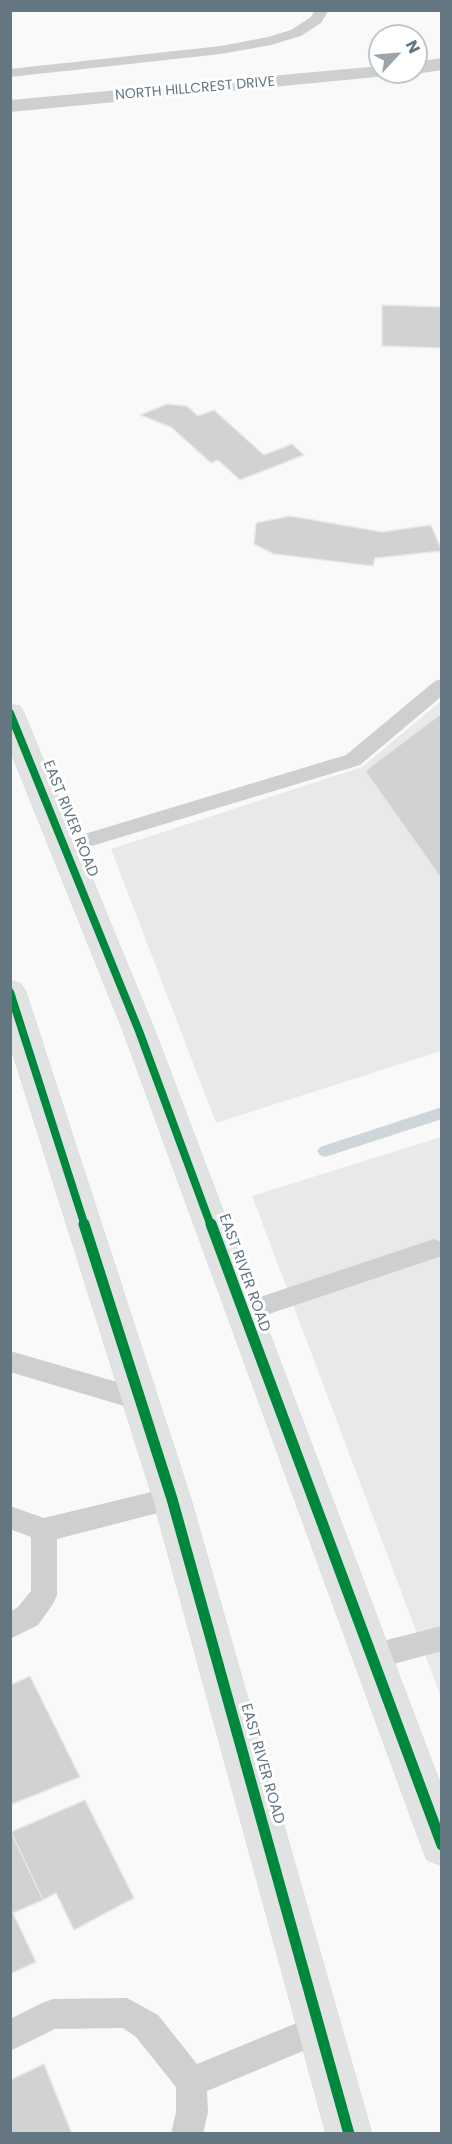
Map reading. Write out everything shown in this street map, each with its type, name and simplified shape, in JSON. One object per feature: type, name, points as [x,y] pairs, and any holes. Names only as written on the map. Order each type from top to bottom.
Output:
[{"type":"main road","name":"EAST RIVER ROAD","points":[[10,713],[139,1031],[441,1845]]},
{"type":"main road","name":"EAST RIVER ROAD","points":[[10,992],[172,1499],[349,2133]]},
{"type":"street","name":"NORTH HILLCREST DRIVE","points":[[10,106],[368,73]]},
{"type":"lane","points":[[10,73],[221,50],[271,41],[296,33],[316,20],[322,10]]},
{"type":"lane","points":[[65,847],[353,760],[441,685]]},
{"type":"lane","points":[[243,1313],[434,1250]]},
{"type":"lane","points":[[10,1361],[141,1400]]},
{"type":"lane","points":[[10,1517],[44,1530],[172,1499]]},
{"type":"lane","points":[[10,1627],[28,1616],[44,1595],[44,1530]]},
{"type":"lane","points":[[371,1657],[441,1638]]},
{"type":"lane","points":[[10,2036],[53,2014],[127,2013],[147,2026],[191,2082],[192,2112],[188,2133]]},
{"type":"lane","points":[[191,2082],[321,2028]]},
{"type":"shaded area","points":[[441,701],[441,1051],[216,1123],[111,849],[362,767]]},
{"type":"shaded area","points":[[441,1137],[441,1697],[252,1196]]},
{"type":"building","points":[[382,305],[442,307],[442,348],[382,346]]},
{"type":"building","points":[[167,404],[187,406],[198,416],[214,410],[264,455],[292,444],[304,455],[240,480],[218,460],[211,463],[171,427],[140,415]]},
{"type":"building","points":[[290,516],[382,532],[431,525],[442,551],[375,558],[373,566],[274,554],[254,544],[256,523]]},
{"type":"building","points":[[442,713],[442,880],[365,771]]},
{"type":"building","points":[[30,1676],[80,1777],[10,1805],[10,1685]]},
{"type":"building","points":[[85,1800],[134,1898],[74,1930],[56,1893],[43,1900],[11,1832]]},
{"type":"building","points":[[11,1832],[43,1900],[13,1913],[36,1962],[10,1974]]},
{"type":"building","points":[[44,2064],[72,2134],[10,2134],[10,2080]]},
{"type":"waterway","points":[[325,1151],[442,1113]]},
{"type":"cycle path","points":[[10,713],[139,1031],[442,1845]]},
{"type":"cycle path","points":[[10,992],[172,1499],[349,2134]]}]
